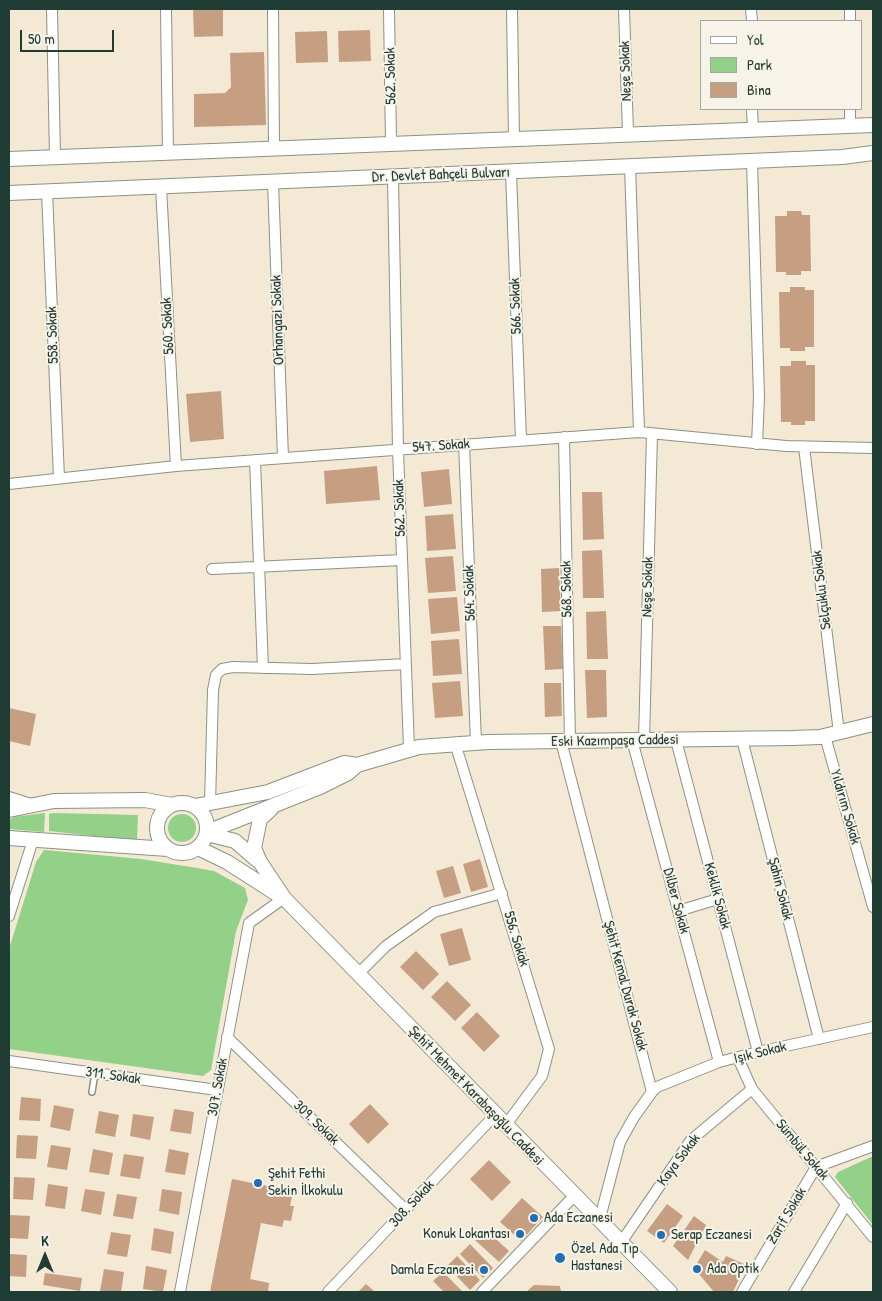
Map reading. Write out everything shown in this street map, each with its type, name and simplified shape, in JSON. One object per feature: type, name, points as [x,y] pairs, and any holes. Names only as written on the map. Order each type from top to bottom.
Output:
[{"type":"street","points":[[52,9],[54,158]]},
{"type":"street","points":[[166,9],[168,153]]},
{"type":"street","points":[[273,9],[274,148]]},
{"type":"street","name":"562. Sokak","points":[[389,9],[391,143]]},
{"type":"street","points":[[512,9],[514,138]]},
{"type":"street","name":"Neşe Sokak","points":[[624,9],[628,133]]},
{"type":"street","points":[[752,110],[752,129]]},
{"type":"street","points":[[850,110],[850,127]]},
{"type":"street","points":[[9,160],[628,133],[850,127],[873,124]]},
{"type":"street","name":"Dr. Devlet Bahçeli Bulvarı","points":[[9,193],[842,157],[873,153]]},
{"type":"street","points":[[752,161],[759,396],[757,444]]},
{"type":"street","points":[[630,166],[639,432]]},
{"type":"street","name":"566. Sokak","points":[[512,172],[521,440]]},
{"type":"street","name":"562. Sokak","points":[[393,177],[398,449],[410,749]]},
{"type":"street","name":"Orhangazi Sokak","points":[[273,182],[283,458]]},
{"type":"street","name":"560. Sokak","points":[[161,187],[176,466]]},
{"type":"street","name":"558. Sokak","points":[[47,192],[59,478]]},
{"type":"street","name":"547. Sokak","points":[[9,484],[176,466],[639,432],[757,444],[873,448]]},
{"type":"street","name":"Neşe Sokak","points":[[638,740],[652,434]]},
{"type":"street","name":"568. Sokak","points":[[564,437],[566,741]]},
{"type":"street","name":"564. Sokak","points":[[464,444],[476,742]]},
{"type":"street","name":"Selçuklu Sokak","points":[[804,447],[832,734]]},
{"type":"street","points":[[255,460],[263,668]]},
{"type":"street","points":[[212,569],[402,560]]},
{"type":"street","points":[[210,804],[211,729],[216,675],[222,669],[233,667],[312,668],[406,664]]},
{"type":"street","name":"Eski Kazımpaşa Caddesi","points":[[207,833],[320,787],[348,773],[357,765],[410,749],[476,742],[742,739],[832,734],[873,724]]},
{"type":"street","name":"Yıldırım Sokak","points":[[832,734],[873,907]]},
{"type":"street","name":"Şahin Sokak","points":[[742,739],[819,1040]]},
{"type":"street","name":"Dilber Sokak","points":[[638,740],[678,911],[720,1062]]},
{"type":"street","name":"Keklik Sokak","points":[[676,740],[758,1052]]},
{"type":"street","name":"Şehit Kemal Durak Sokak","points":[[566,741],[652,1092]]},
{"type":"street","name":"556. Sokak","points":[[456,743],[549,1049],[542,1076],[500,1120]]},
{"type":"street","name":"Eski Kazımpaşa Caddesi","points":[[195,806],[268,792],[344,763],[357,765]]},
{"type":"street","points":[[9,797],[32,805]]},
{"type":"street","points":[[9,810],[54,801],[146,800],[172,805],[180,803],[195,806],[205,817],[207,833],[198,848],[183,854],[168,849],[9,838]]},
{"type":"street","points":[[260,862],[254,848],[256,829],[260,819],[277,804]]},
{"type":"street","points":[[168,849],[159,839],[157,826],[162,814],[172,805]]},
{"type":"street","points":[[207,833],[235,841],[260,862]]},
{"type":"street","points":[[9,916],[33,840]]},
{"type":"street","name":"Şehit Mehmet Karabaşoğlu Caddesi","points":[[198,848],[227,862],[284,898]]},
{"type":"street","name":"Şehit Mehmet Karabaşoğlu Caddesi","points":[[260,862],[284,898],[620,1244],[670,1292]]},
{"type":"street","points":[[358,974],[386,946],[434,912],[502,893]]},
{"type":"street","name":"307. Sokak","points":[[180,1292],[249,923],[284,898]]},
{"type":"street","points":[[678,911],[718,900]]},
{"type":"street","name":"Işık Sokak","points":[[652,1092],[658,1087],[720,1062],[758,1052],[873,1028]]},
{"type":"street","name":"309. Sokak","points":[[227,1037],[406,1210]]},
{"type":"street","name":"Sümbül Sokak","points":[[738,1058],[752,1089],[873,1237]]},
{"type":"street","name":"311. Sokak","points":[[9,1061],[217,1090]]},
{"type":"street","name":"Kaya Sokak","points":[[620,1244],[692,1140],[752,1089]]},
{"type":"street","points":[[599,1222],[620,1142],[641,1105],[652,1092]]},
{"type":"street","name":"308. Sokak","points":[[328,1292],[406,1210],[500,1120]]},
{"type":"street","points":[[816,1167],[873,1146]]},
{"type":"street","name":"Zarif Sokak","points":[[742,1292],[816,1167]]},
{"type":"street","points":[[482,1292],[574,1196]]},
{"type":"street","points":[[794,1292],[847,1203]]},
{"type":"lane","points":[[92,1092],[96,1073]]},
{"type":"green space","points":[[45,813],[44,832],[9,829],[9,820],[14,817]]},
{"type":"green space","points":[[49,814],[138,815],[137,841],[49,831]]},
{"type":"green space","points":[[182,814],[192,818],[196,828],[192,838],[182,842],[172,838],[168,828],[172,818]]},
{"type":"green space","points":[[44,850],[141,859],[214,871],[245,888],[248,900],[236,931],[211,1070],[203,1076],[9,1049],[9,949],[36,862]]},
{"type":"green space","points":[[873,1157],[873,1225],[835,1177],[838,1172]]},
{"type":"building","points":[[193,9],[223,9],[223,36],[194,37]]},
{"type":"building","points":[[370,30],[371,61],[339,62],[338,31]]},
{"type":"building","points":[[327,31],[328,62],[296,63],[295,32]]},
{"type":"building","points":[[264,52],[266,125],[194,127],[194,94],[225,93],[231,87],[230,53]]},
{"type":"building","points":[[787,211],[801,211],[802,215],[810,215],[811,271],[801,271],[801,275],[786,275],[786,272],[776,272],[775,216],[787,216]]},
{"type":"building","points":[[790,287],[805,287],[805,290],[814,290],[814,347],[805,347],[805,351],[790,351],[790,348],[780,348],[779,292],[790,292]]},
{"type":"building","points":[[791,361],[806,361],[806,365],[815,365],[815,421],[805,421],[805,425],[791,425],[791,422],[781,422],[780,366],[791,366]]},
{"type":"building","points":[[221,391],[224,439],[190,442],[186,394]]},
{"type":"building","points":[[377,466],[380,500],[326,504],[324,471]]},
{"type":"building","points":[[449,469],[452,504],[424,507],[421,472]]},
{"type":"building","points":[[582,492],[602,492],[604,539],[583,540]]},
{"type":"building","points":[[453,514],[456,549],[427,551],[425,516]]},
{"type":"building","points":[[602,550],[604,598],[583,598],[582,551]]},
{"type":"building","points":[[453,556],[456,591],[428,593],[425,558]]},
{"type":"building","points":[[559,568],[561,611],[542,612],[541,569]]},
{"type":"building","points":[[457,597],[460,631],[431,634],[428,599]]},
{"type":"building","points":[[606,611],[608,659],[587,659],[586,612]]},
{"type":"building","points":[[543,626],[561,626],[563,669],[545,670]]},
{"type":"building","points":[[459,639],[462,674],[433,676],[431,641]]},
{"type":"building","points":[[585,670],[606,670],[607,717],[587,718]]},
{"type":"building","points":[[460,681],[463,716],[435,718],[432,683]]},
{"type":"building","points":[[544,683],[561,683],[562,716],[545,717]]},
{"type":"building","points":[[9,708],[36,714],[30,746],[9,741]]},
{"type":"building","points":[[480,859],[488,887],[471,892],[463,864]]},
{"type":"building","points":[[453,866],[461,893],[444,898],[436,871]]},
{"type":"building","points":[[462,928],[471,960],[449,966],[440,934]]},
{"type":"building","points":[[416,951],[439,974],[423,990],[400,967]]},
{"type":"building","points":[[447,981],[471,1005],[455,1021],[431,997]]},
{"type":"building","points":[[477,1012],[500,1036],[484,1052],[461,1028]]},
{"type":"building","points":[[21,1097],[41,1099],[40,1121],[19,1120]]},
{"type":"building","points":[[370,1104],[389,1124],[368,1144],[349,1124]]},
{"type":"building","points":[[54,1105],[74,1109],[70,1131],[50,1127]]},
{"type":"building","points":[[174,1109],[194,1112],[191,1134],[170,1131]]},
{"type":"building","points":[[99,1111],[119,1115],[115,1137],[95,1133]]},
{"type":"building","points":[[133,1114],[154,1117],[150,1140],[130,1136]]},
{"type":"building","points":[[17,1135],[38,1136],[36,1159],[16,1158]]},
{"type":"building","points":[[51,1145],[71,1148],[67,1170],[47,1167]]},
{"type":"building","points":[[93,1149],[113,1153],[109,1175],[89,1172]]},
{"type":"building","points":[[169,1149],[189,1153],[185,1175],[165,1172]]},
{"type":"building","points":[[124,1154],[144,1157],[140,1179],[120,1176]]},
{"type":"building","points":[[489,1160],[511,1182],[492,1201],[470,1179]]},
{"type":"building","points":[[14,1177],[35,1178],[33,1200],[13,1199]]},
{"type":"building","points":[[232,1179],[293,1191],[290,1206],[294,1206],[291,1221],[284,1220],[282,1227],[261,1223],[250,1279],[269,1283],[268,1292],[210,1292]]},
{"type":"building","points":[[48,1184],[68,1187],[65,1209],[45,1206]]},
{"type":"building","points":[[85,1189],[105,1192],[101,1215],[81,1211]]},
{"type":"building","points":[[162,1189],[182,1192],[179,1215],[159,1211]]},
{"type":"building","points":[[117,1194],[137,1197],[133,1219],[113,1216]]},
{"type":"building","points":[[522,1198],[543,1217],[521,1241],[500,1222]]},
{"type":"building","points":[[667,1204],[683,1216],[664,1243],[647,1231]]},
{"type":"building","points":[[9,1215],[30,1216],[28,1239],[9,1238]]},
{"type":"building","points":[[694,1216],[706,1225],[688,1260],[673,1246]]},
{"type":"building","points":[[154,1228],[174,1232],[171,1254],[151,1250]]},
{"type":"building","points":[[485,1229],[509,1251],[499,1262],[475,1240]]},
{"type":"building","points":[[111,1232],[131,1235],[127,1257],[107,1254]]},
{"type":"building","points":[[470,1244],[493,1268],[483,1278],[460,1254]]},
{"type":"building","points":[[705,1250],[723,1262],[726,1256],[746,1265],[733,1292],[714,1292],[694,1268]]},
{"type":"building","points":[[9,1254],[27,1255],[26,1277],[9,1276]]},
{"type":"building","points":[[457,1256],[480,1280],[470,1290],[447,1266]]},
{"type":"building","points":[[146,1266],[167,1270],[163,1292],[143,1289]]},
{"type":"building","points":[[104,1269],[124,1272],[121,1292],[100,1291]]},
{"type":"building","points":[[443,1272],[463,1292],[444,1292],[433,1281]]},
{"type":"building","points":[[45,1273],[82,1278],[80,1291],[43,1285]]},
{"type":"building","points":[[366,1284],[375,1292],[358,1292]]},
{"type":"building","points":[[534,1285],[560,1286],[561,1292],[526,1292]]},
{"type":"place","name":"Şehit Fethi Sekin İlkokulu","points":[[258,1183]]},
{"type":"place","name":"Ada Eczanesi","points":[[534,1218]]},
{"type":"place","name":"Konuk Lokantası","points":[[520,1234]]},
{"type":"place","name":"Serap Eczanesi","points":[[661,1235]]},
{"type":"place","name":"Özel Ada Tıp Hastanesi","points":[[560,1258]]},
{"type":"place","name":"Ada Optik","points":[[697,1269]]},
{"type":"place","name":"Damla Eczanesi","points":[[484,1270]]}]
